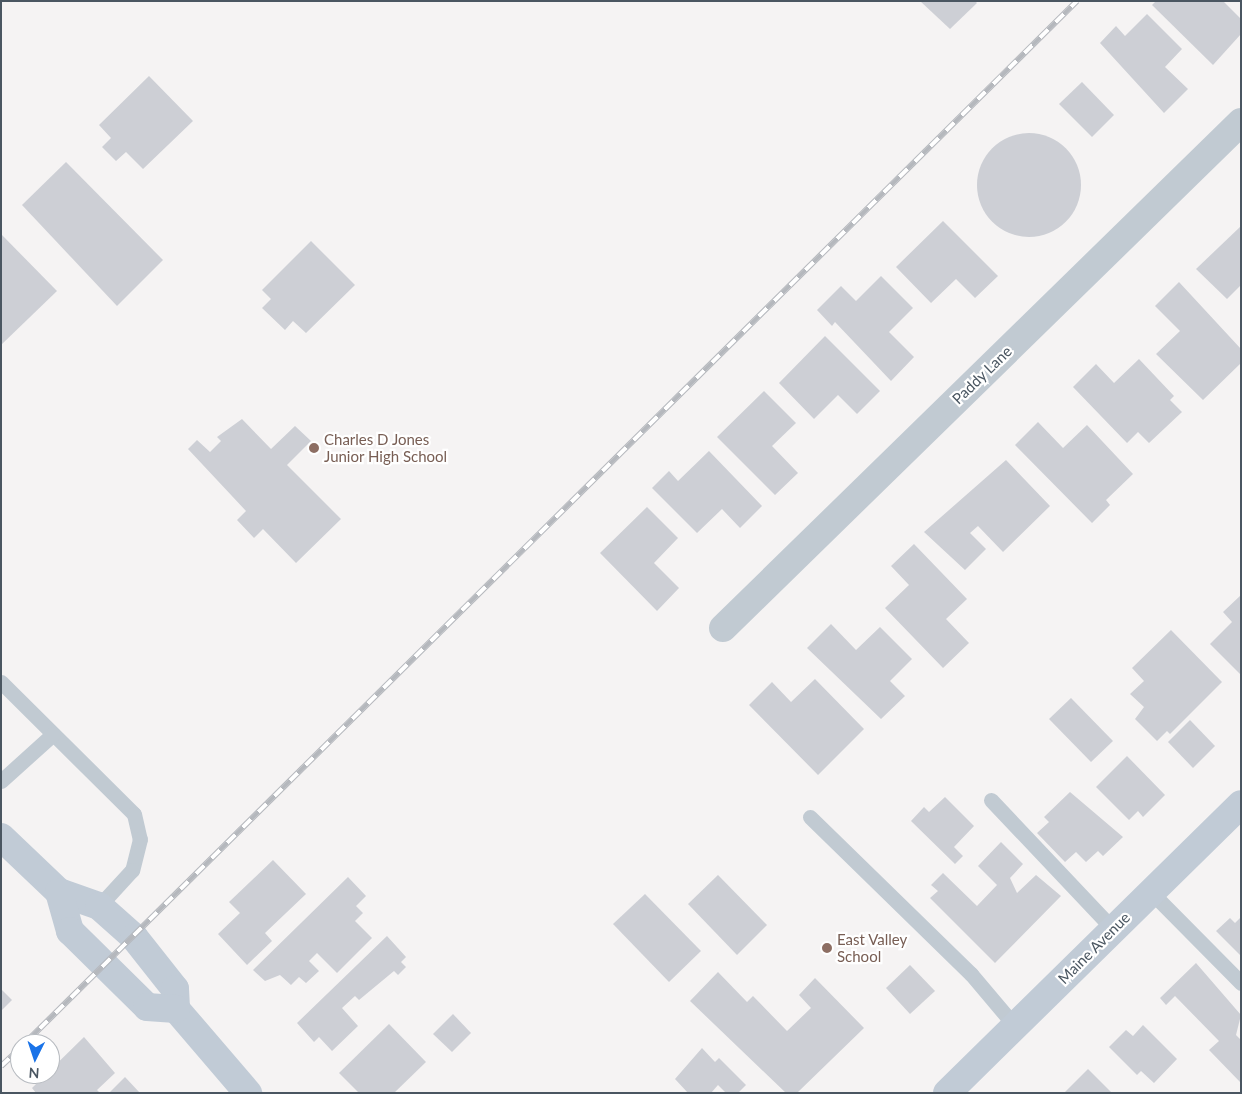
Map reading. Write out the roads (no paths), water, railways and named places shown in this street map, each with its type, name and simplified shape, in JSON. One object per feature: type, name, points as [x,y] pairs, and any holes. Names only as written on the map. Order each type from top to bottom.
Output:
[{"type":"main road","name":"Maine Avenue","points":[[947,1093],[1241,804]]},
{"type":"main road","points":[[1,836],[59,892],[99,906],[134,937],[175,989],[176,1009],[248,1093]]},
{"type":"main road","points":[[59,892],[70,930],[147,1007],[176,1009]]},
{"type":"street","name":"Paddy Lane","points":[[723,628],[1241,122]]},
{"type":"lane","points":[[1,682],[134,814],[140,839],[132,870],[99,906]]},
{"type":"lane","points":[[1,781],[53,734]]},
{"type":"lane","points":[[990,800],[1113,929]]},
{"type":"lane","points":[[810,817],[970,974],[1015,1026]]},
{"type":"lane","points":[[1151,892],[1241,983]]},
{"type":"railway","points":[[34,1034],[1077,1]]},
{"type":"railway","points":[[1,1066],[10,1057]]},
{"type":"place","name":"Charles D Jones Junior High School","points":[[314,448]]},
{"type":"place","name":"East Valley School","points":[[827,948]]}]
